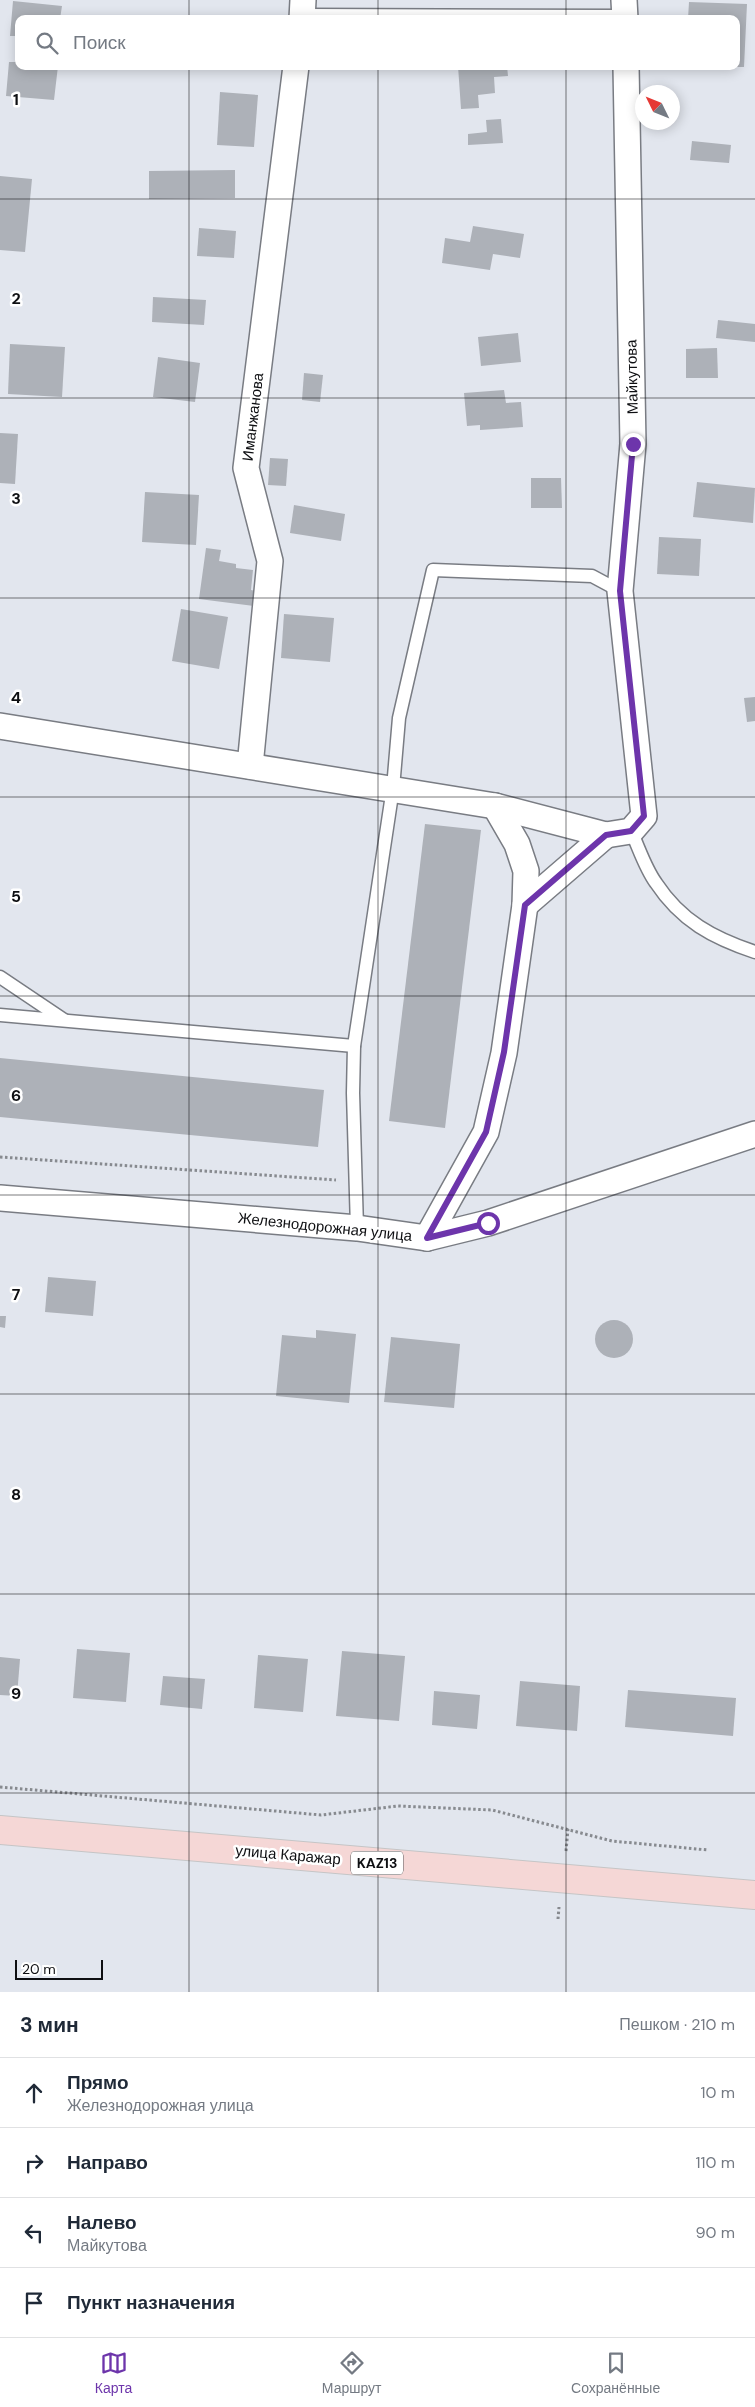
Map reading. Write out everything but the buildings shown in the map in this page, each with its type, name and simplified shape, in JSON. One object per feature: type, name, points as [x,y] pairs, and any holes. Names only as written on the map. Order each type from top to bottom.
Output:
[{"type":"main road","name":"улица Каражар","points":[[0,1830],[755,1895]]},
{"type":"street","name":"Иманжанова","points":[[250,766],[270,561],[246,468],[296,70]]},
{"type":"street","name":"Майкутова","points":[[626,70],[633,444],[620,591],[644,816],[631,831]]},
{"type":"street","points":[[0,726],[393,788],[494,806],[606,835],[631,831]]},
{"type":"street","points":[[427,1238],[486,1132],[504,1052],[525,905],[526,871],[518,844],[494,806]]},
{"type":"street","points":[[525,905],[606,835]]},
{"type":"street","name":"Железнодорожная улица","points":[[0,1198],[356,1228],[427,1238],[488,1223],[755,1134]]},
{"type":"lane","points":[[303,11],[624,12]]},
{"type":"lane","points":[[356,1228],[353,1093],[354,1046],[393,788],[399,718],[433,570],[592,576],[620,591]]},
{"type":"lane","points":[[631,831],[656,883],[689,921],[721,941],[755,952]]},
{"type":"lane","points":[[0,977],[66,1022]]},
{"type":"lane","points":[[0,1015],[354,1046]]},
{"type":"path","points":[[0,1157],[356,1182]]},
{"type":"path","points":[[0,1787],[321,1815],[398,1806],[492,1810],[612,1841],[708,1850]]},
{"type":"route","points":[[488,1223],[427,1238],[486,1132],[504,1052],[525,905],[606,835],[631,831],[644,816],[620,591],[633,444]]}]
